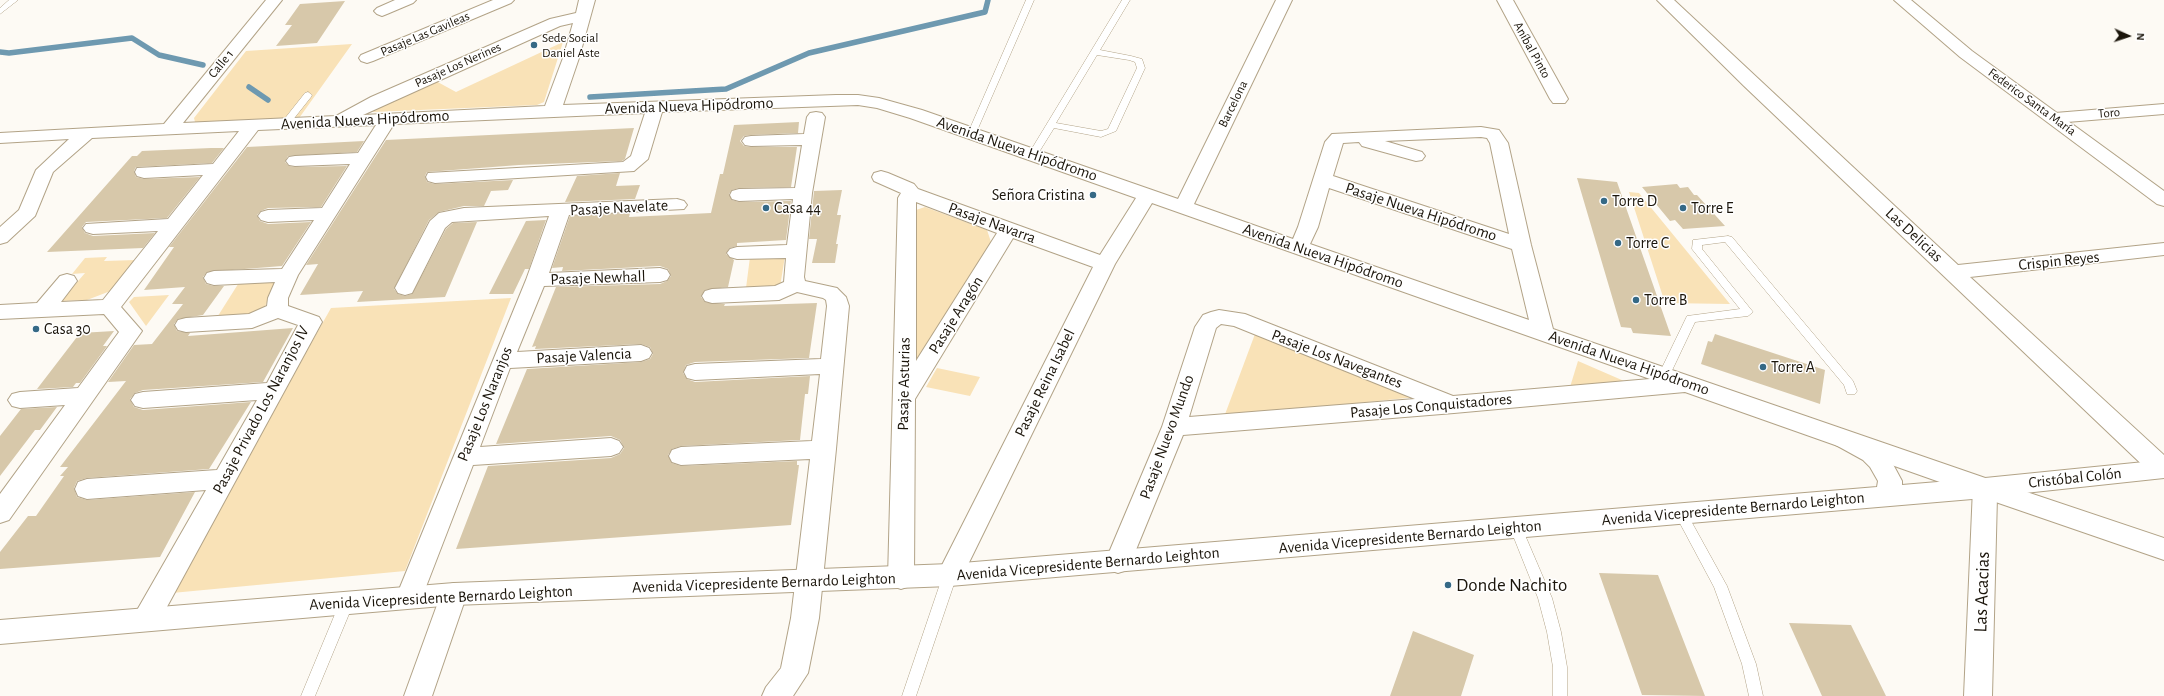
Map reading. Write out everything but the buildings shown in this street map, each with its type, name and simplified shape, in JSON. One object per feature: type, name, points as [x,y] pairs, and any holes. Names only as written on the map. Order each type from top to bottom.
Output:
[{"type":"street","name":"Calle 1","points":[[169,129],[274,0]]},
{"type":"street","points":[[382,11],[408,0]]},
{"type":"street","name":"Pasaje Las Gavileas","points":[[367,58],[506,0]]},
{"type":"street","points":[[552,111],[587,0]]},
{"type":"street","name":"Barcelona","points":[[1183,207],[1284,0]]},
{"type":"street","name":"Aníbal Pinto","points":[[1505,0],[1559,99]]},
{"type":"street","name":"Las Delicias","points":[[1665,0],[1750,82],[2164,469]]},
{"type":"street","name":"Federico Santa María","points":[[1902,0],[1966,54],[2055,118],[2164,200]]},
{"type":"street","name":"Pasaje Los Nerines","points":[[335,122],[377,101],[555,22],[583,16]]},
{"type":"street","name":"Avenida Nueva Hipódromo","points":[[0,138],[335,122],[389,118],[858,100],[897,107],[1985,488]]},
{"type":"street","points":[[435,177],[628,167],[639,159],[655,108]]},
{"type":"street","name":"Toro","points":[[2055,118],[2164,109]]},
{"type":"street","points":[[794,285],[794,266],[803,193],[811,139],[816,117]]},
{"type":"street","name":"Pasaje Privado Los Naranjos IV","points":[[146,619],[311,322],[276,310],[278,298],[288,275],[389,118]]},
{"type":"street","points":[[0,312],[109,307],[252,126]]},
{"type":"street","name":"Pasaje Nueva Hipódromo","points":[[1298,248],[1308,227],[1334,142],[1338,138],[1350,136],[1481,132],[1493,134],[1499,143],[1521,245],[1543,333]]},
{"type":"street","points":[[0,238],[28,212],[45,170],[87,133]]},
{"type":"street","points":[[1350,136],[1416,156]]},
{"type":"street","points":[[751,141],[811,139]]},
{"type":"street","points":[[295,161],[364,158]]},
{"type":"street","points":[[144,172],[218,169]]},
{"type":"street","name":"Pasaje Navarra","points":[[882,177],[907,188],[911,192],[1008,230],[1105,264]]},
{"type":"street","name":"Pasaje Nueva Hipódromo","points":[[1322,180],[1521,245]]},
{"type":"street","name":"Pasaje Asturias","points":[[901,578],[907,198],[911,192]]},
{"type":"street","points":[[738,195],[803,193]]},
{"type":"street","name":"Pasaje Reina Isabel","points":[[950,575],[1105,264],[1147,195]]},
{"type":"street","name":"Pasaje Navelate","points":[[405,288],[437,225],[446,217],[464,214],[677,205]]},
{"type":"street","name":"Pasaje Los Naranjos","points":[[409,597],[502,361],[536,280],[561,210]]},
{"type":"street","points":[[268,216],[329,213]]},
{"type":"street","points":[[93,228],[173,225]]},
{"type":"street","name":"Pasaje Aragón","points":[[904,399],[1008,230]]},
{"type":"street","name":"Crispin Reyes","points":[[1953,272],[2164,249]]},
{"type":"street","points":[[737,253],[796,251]]},
{"type":"street","points":[[214,278],[288,275]]},
{"type":"street","name":"Pasaje Newhall","points":[[536,280],[660,275]]},
{"type":"street","points":[[43,310],[67,281]]},
{"type":"street","points":[[712,296],[779,293],[794,285],[830,293],[836,297],[838,306],[810,580],[796,668],[789,682],[776,696]]},
{"type":"street","points":[[0,513],[10,486],[84,396],[131,331],[109,307]]},
{"type":"street","points":[[186,325],[252,321],[276,310]]},
{"type":"street","name":"Pasaje Los Navegantes","points":[[1219,317],[1237,319],[1454,404]]},
{"type":"street","name":"Pasaje Nuevo Mundo","points":[[1118,562],[1174,428],[1206,327],[1211,320],[1219,317]]},
{"type":"street","name":"Pasaje Valencia","points":[[502,361],[641,353]]},
{"type":"street","points":[[695,372],[831,366]]},
{"type":"street","name":"Pasaje Los Conquistadores","points":[[1174,428],[1688,384]]},
{"type":"street","points":[[143,400],[274,391]]},
{"type":"street","points":[[20,400],[84,396]]},
{"type":"street","points":[[1842,438],[1872,454],[1879,461],[1890,481],[1888,496]]},
{"type":"street","points":[[464,457],[611,447]]},
{"type":"street","points":[[681,456],[824,449]]},
{"type":"street","name":"Cristóbal Colón","points":[[1985,488],[2164,469]]},
{"type":"street","points":[[87,489],[225,479]]},
{"type":"street","name":"Avenida Vicepresidente Bernardo Leighton","points":[[0,632],[454,594],[950,575],[1985,488],[2164,549]]},
{"type":"street","name":"Las Acacias","points":[[1978,696],[1985,488]]},
{"type":"street","points":[[418,696],[454,594]]},
{"type":"lane","points":[[0,12],[14,0]]},
{"type":"lane","points":[[972,134],[1030,0]]},
{"type":"lane","points":[[1033,155],[1126,0]]},
{"type":"lane","points":[[1051,125],[1101,134],[1112,131],[1142,68],[1139,61],[1131,58],[1095,52]]},
{"type":"lane","points":[[285,124],[308,95]]},
{"type":"lane","points":[[1664,376],[1691,319],[1748,312],[1697,249],[1697,242],[1728,239],[1849,384],[1851,391]]},
{"type":"lane","points":[[1681,514],[1725,599],[1749,664],[1756,696]]},
{"type":"lane","points":[[1516,528],[1545,598],[1554,632],[1560,667],[1560,696]]},
{"type":"lane","points":[[910,696],[950,575]]},
{"type":"lane","points":[[308,696],[347,602]]},
{"type":"shaded area","points":[[563,42],[544,102],[537,105],[373,112],[374,108],[434,80],[456,92]]},
{"type":"shaded area","points":[[352,44],[297,121],[195,122],[194,118],[246,51]]},
{"type":"shaded area","points":[[1629,192],[1639,193],[1730,304],[1665,303]]},
{"type":"shaded area","points":[[925,207],[987,230],[991,242],[917,362],[914,362],[916,210]]},
{"type":"shaded area","points":[[785,256],[780,287],[746,288],[750,257]]},
{"type":"shaded area","points":[[107,257],[104,261],[137,260],[113,290],[87,300],[61,301],[85,273],[72,274],[85,258]]},
{"type":"shaded area","points":[[240,281],[278,281],[262,312],[248,318],[216,319]]},
{"type":"shaded area","points":[[169,295],[146,326],[129,302],[134,297]]},
{"type":"shaded area","points":[[511,298],[405,571],[172,593],[176,582],[331,308]]},
{"type":"shaded area","points":[[1255,334],[1416,397],[1224,417]]},
{"type":"shaded area","points":[[1578,361],[1631,384],[1570,387]]},
{"type":"shaded area","points":[[937,368],[980,377],[970,396],[926,387]]},
{"type":"waterway","points":[[590,97],[726,89],[809,53],[985,12],[988,0]]},
{"type":"waterway","points":[[0,52],[9,53],[132,38],[159,55],[203,65]]},
{"type":"waterway","points":[[249,87],[268,100]]},
{"type":"place","name":"Sede Social Daniel Aste","points":[[534,45]]},
{"type":"place","name":"Señora Cristina","points":[[1093,195]]},
{"type":"place","name":"Torre D","points":[[1604,201]]},
{"type":"place","name":"Casa 44","points":[[766,208]]},
{"type":"place","name":"Torre E","points":[[1683,208]]},
{"type":"place","name":"Torre C","points":[[1618,243]]},
{"type":"place","name":"Torre B","points":[[1636,300]]},
{"type":"place","name":"Casa 30","points":[[36,329]]},
{"type":"place","name":"Torre A","points":[[1763,367]]},
{"type":"place","name":"Donde Nachito","points":[[1448,585]]}]
